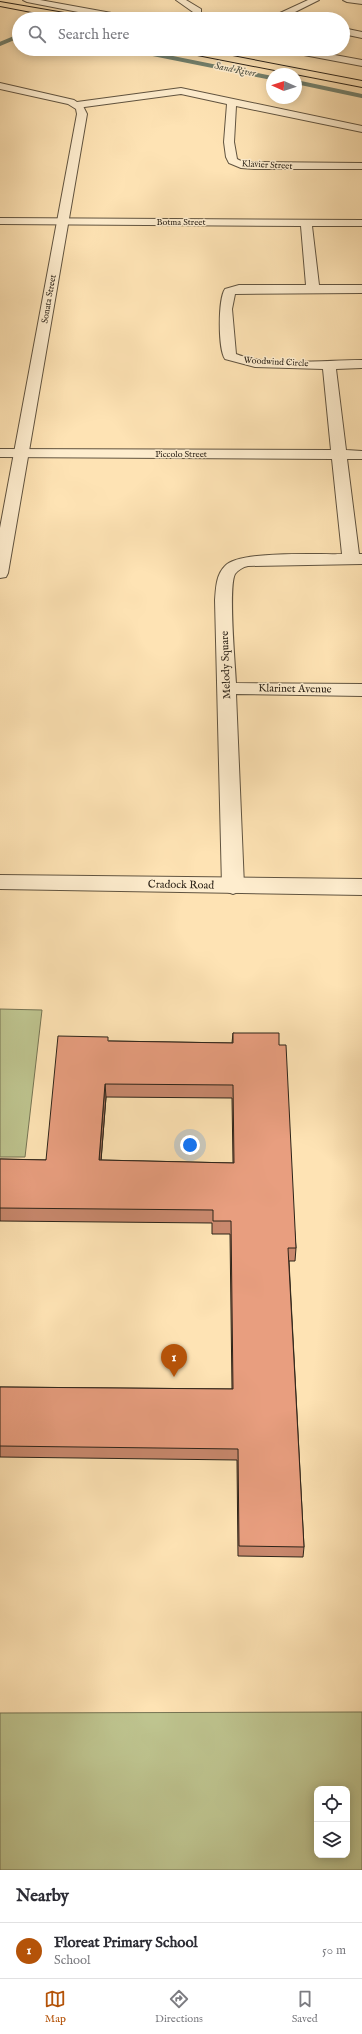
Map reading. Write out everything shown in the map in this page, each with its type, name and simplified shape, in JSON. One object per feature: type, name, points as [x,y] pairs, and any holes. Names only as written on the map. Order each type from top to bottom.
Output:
[{"type":"main road","points":[[0,4],[44,12]]},
{"type":"main road","points":[[218,56],[362,84]]},
{"type":"main road","points":[[280,56],[362,71]]},
{"type":"street","points":[[27,0],[91,12]]},
{"type":"street","points":[[180,0],[198,12]]},
{"type":"street","points":[[289,12],[315,0]]},
{"type":"street","points":[[348,0],[362,2]]},
{"type":"street","points":[[350,32],[362,35]]},
{"type":"street","points":[[325,56],[362,63]]},
{"type":"street","points":[[0,86],[63,100],[77,105],[175,91],[192,93],[362,129]]},
{"type":"street","name":"Klavier Street","points":[[232,102],[230,115],[231,160],[241,165],[362,166]]},
{"type":"street","name":"Sonata Street","points":[[0,573],[82,114],[77,105]]},
{"type":"street","name":"Botma Street","points":[[0,221],[362,222]]},
{"type":"street","points":[[306,222],[313,288]]},
{"type":"street","name":"Woodwind Circle","points":[[362,289],[238,289],[229,292],[226,309],[229,352],[230,356],[236,360],[253,363],[362,364]]},
{"type":"street","points":[[328,364],[338,455]]},
{"type":"street","name":"Piccolo Street","points":[[0,453],[362,455]]},
{"type":"street","name":"Melody Square","points":[[233,886],[224,583],[230,568],[238,563],[263,560],[356,559],[338,455]]},
{"type":"street","name":"Klarinet Avenue","points":[[227,688],[362,690]]},
{"type":"street","name":"Cradock Road","points":[[0,882],[362,887]]},
{"type":"green space","points":[[0,1009],[42,1010],[25,1157],[0,1157]]},
{"type":"green space","points":[[362,1712],[362,1870],[0,1870],[0,1713]]},
{"type":"building","points":[[233,1033],[279,1033],[279,1045],[286,1045],[296,1248],[288,1248],[304,1547],[239,1546],[238,1449],[0,1446],[0,1387],[233,1389],[231,1221],[213,1221],[213,1210],[0,1208],[0,1159],[46,1160],[58,1036],[108,1037],[108,1041],[233,1043]],"holes":[[[105,1084],[233,1085],[234,1163],[99,1160]]]},
{"type":"waterway","name":"Sand River","points":[[0,44],[12,39]]},
{"type":"waterway","name":"Sand River","points":[[163,56],[266,77]]},
{"type":"waterway","name":"Sand River","points":[[302,83],[362,96]]},
{"type":"place","name":"Floreat Primary School","points":[[174,1377]]}]
